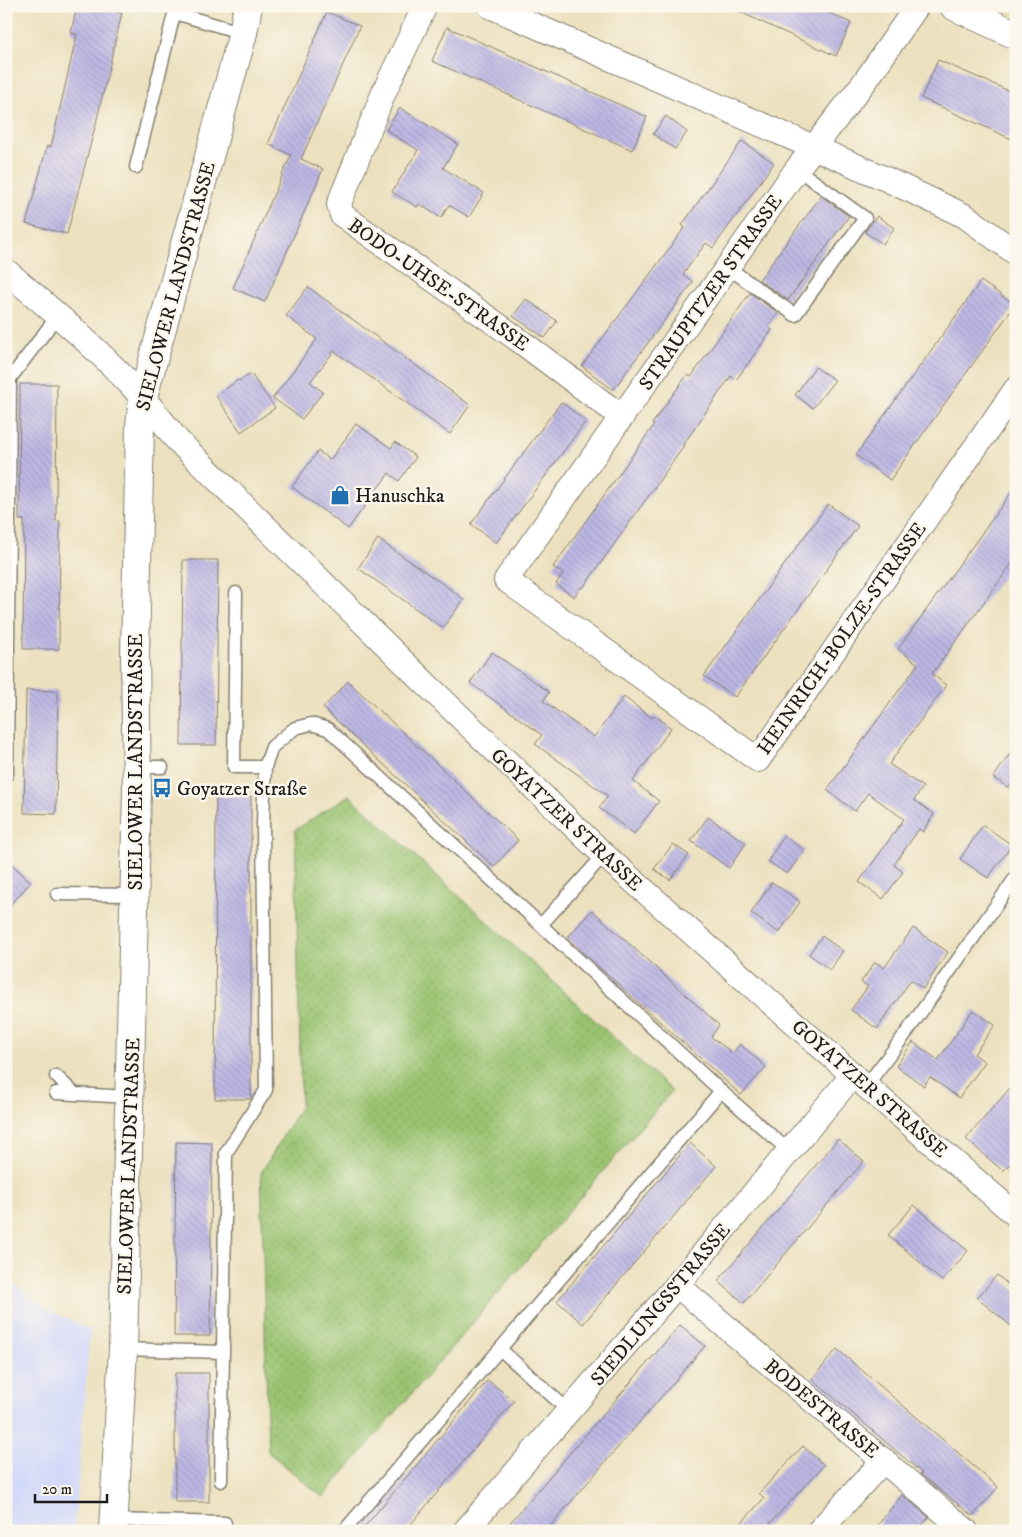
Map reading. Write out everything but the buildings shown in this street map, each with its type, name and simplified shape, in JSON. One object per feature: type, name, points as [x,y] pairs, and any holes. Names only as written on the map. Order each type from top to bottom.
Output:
[{"type":"main road","name":"SIELOWER LANDSTRASSE","points":[[114,1526],[123,1349],[135,895],[150,767],[136,647],[140,426],[143,398],[244,33],[248,6]]},
{"type":"main road","points":[[954,6],[1016,35]]},
{"type":"street","name":"BODO-UHSE-STRASSE","points":[[425,6],[384,92],[339,204],[342,215],[516,338],[622,417]]},
{"type":"street","points":[[490,6],[886,179],[965,216],[1016,252]]},
{"type":"street","name":"STRAUPITZER STRASSE","points":[[506,580],[812,148],[866,80],[917,6]]},
{"type":"street","name":"GOYATZER STRASSE","points":[[6,271],[58,315],[143,398],[183,446],[427,686],[604,855],[1016,1215]]},
{"type":"street","name":"HEINRICH-BOLZE-STRASSE","points":[[506,580],[758,760],[1016,389]]},
{"type":"street","name":"SIEDLUNGSSTRASSE","points":[[465,1531],[678,1285],[790,1151],[860,1080]]},
{"type":"street","name":"BODESTRASSE","points":[[678,1285],[966,1531]]},
{"type":"street","points":[[819,1531],[884,1460]]},
{"type":"lane","points":[[136,167],[175,10],[244,33]]},
{"type":"lane","points":[[728,267],[795,315],[865,218],[797,169]]},
{"type":"lane","points":[[7,774],[8,381],[58,315]]},
{"type":"lane","points":[[236,593],[234,767],[265,767]]},
{"type":"lane","points":[[221,1481],[226,1153],[266,1090],[263,824],[265,767],[272,747],[295,728],[311,724],[328,729],[721,1092],[790,1151]]},
{"type":"lane","points":[[541,926],[604,855]]},
{"type":"lane","points":[[860,1080],[907,1032],[1016,877]]},
{"type":"lane","points":[[57,894],[135,895]]},
{"type":"lane","points":[[56,1076],[75,1094]]},
{"type":"lane","points":[[344,1531],[721,1092]]},
{"type":"lane","points":[[56,1093],[130,1097]]},
{"type":"lane","points":[[123,1349],[222,1352]]},
{"type":"lane","points":[[500,1349],[569,1410]]},
{"type":"lane","points":[[114,1526],[225,1523],[225,1531]]},
{"type":"shaded area","points":[[6,1278],[49,1310],[90,1330],[74,1531],[6,1531]]},
{"type":"green space","points":[[349,795],[672,1091],[323,1497],[268,1452],[261,1173],[301,1106],[295,830]]},
{"type":"place","name":"Hanuschka","points":[[340,495]]},
{"type":"place","name":"Goyatzer Straße","points":[[162,788]]}]
